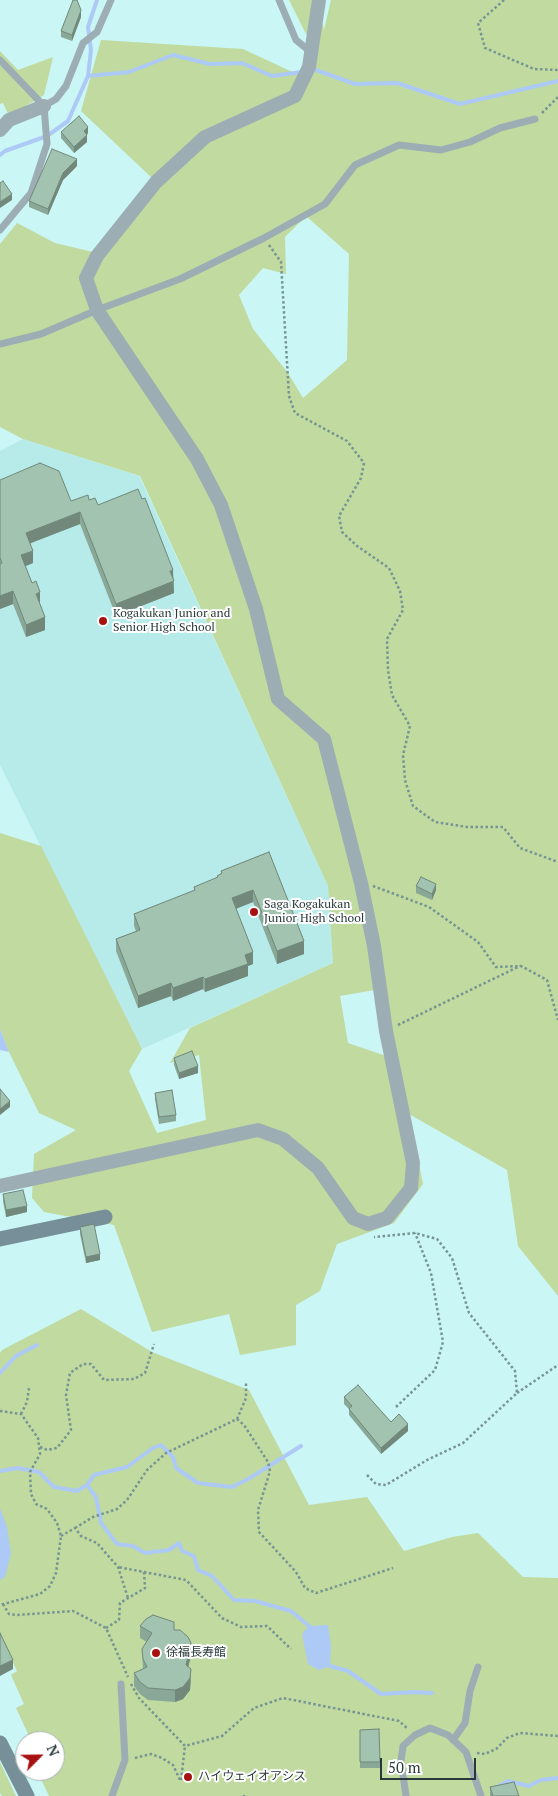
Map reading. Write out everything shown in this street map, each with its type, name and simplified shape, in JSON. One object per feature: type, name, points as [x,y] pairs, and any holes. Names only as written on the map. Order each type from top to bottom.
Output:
[{"type":"street","points":[[0,1186],[258,1130],[284,1138],[318,1168],[354,1218],[368,1224],[388,1218],[411,1188],[414,1163],[386,1030],[374,946],[361,883],[324,739],[278,699],[256,609],[222,505],[196,459],[97,310],[86,278],[97,256],[156,182],[205,137],[295,96],[308,71],[319,0]]},
{"type":"street","points":[[0,130],[9,120],[44,106]]},
{"type":"street","points":[[0,1240],[105,1217]]},
{"type":"street","points":[[0,1743],[27,1796]]},
{"type":"lane","points":[[44,106],[56,99],[66,86],[83,43],[97,32],[111,0]]},
{"type":"lane","points":[[279,0],[296,40],[312,53]]},
{"type":"lane","points":[[0,60],[44,106],[46,144],[31,193],[0,230]]},
{"type":"lane","points":[[0,344],[41,334],[97,310],[180,279],[264,238],[325,204],[354,165],[399,145],[441,150],[470,142],[500,128],[535,119]]},
{"type":"lane","points":[[453,1740],[465,1724],[470,1691],[478,1667]]},
{"type":"lane","points":[[112,1796],[124,1763],[125,1732],[121,1684]]},
{"type":"lane","points":[[406,1796],[401,1761],[403,1746],[415,1735],[430,1728],[448,1735],[466,1752],[481,1796]]},
{"type":"path","points":[[504,0],[478,23],[485,48],[534,69],[558,70]]},
{"type":"path","points":[[535,119],[558,97]]},
{"type":"path","points":[[264,238],[281,262],[289,396],[295,413],[347,441],[364,463],[361,478],[339,516],[342,532],[356,546],[389,568],[400,592],[403,610],[386,639],[392,695],[410,726],[403,755],[405,780],[413,806],[435,822],[467,827],[504,827],[520,848],[558,862]]},
{"type":"path","points":[[361,883],[385,889],[429,907],[478,942],[496,967],[520,966],[547,980],[558,1020]]},
{"type":"path","points":[[386,1030],[520,966]]},
{"type":"path","points":[[368,1238],[415,1233],[437,1239],[452,1258],[468,1312],[515,1371],[517,1393]]},
{"type":"path","points":[[396,1407],[434,1370],[443,1342],[430,1273],[415,1233]]},
{"type":"path","points":[[40,1446],[47,1450],[57,1448],[71,1430],[66,1395],[70,1373],[83,1364],[91,1364],[104,1380],[134,1379],[145,1372],[154,1344]]},
{"type":"path","points":[[367,1475],[376,1484],[386,1485],[427,1460],[463,1443],[517,1393],[558,1364]]},
{"type":"path","points":[[61,1536],[93,1517],[117,1509],[127,1500],[147,1470],[166,1453],[237,1419],[246,1398],[246,1382]]},
{"type":"path","points":[[21,1414],[27,1402],[29,1388]]},
{"type":"path","points":[[0,1411],[21,1414],[38,1438],[40,1454],[30,1472],[31,1494],[36,1504],[47,1509],[57,1523],[61,1536],[56,1573],[50,1586],[40,1594],[2,1605],[9,1614],[17,1615],[73,1611],[106,1628],[139,1698],[185,1746]]},
{"type":"path","points":[[237,1419],[244,1425],[268,1462],[270,1471],[258,1510],[259,1532],[296,1572],[305,1588],[316,1593],[393,1568]]},
{"type":"path","points":[[76,1528],[81,1536],[97,1543],[118,1567],[128,1598]]},
{"type":"path","points":[[118,1567],[186,1580],[222,1618],[241,1627],[267,1626],[291,1649]]},
{"type":"path","points":[[106,1628],[119,1620],[120,1603],[145,1588],[144,1572]]},
{"type":"path","points":[[185,1746],[222,1736],[254,1708],[283,1698],[399,1721],[415,1735]]},
{"type":"path","points":[[466,1752],[485,1754],[496,1749],[507,1738],[520,1733],[558,1736]]},
{"type":"path","points":[[124,1763],[151,1754],[173,1765],[181,1782],[185,1746]]},
{"type":"shaded area","name":"Kogakukan Junior and Senior High School","points":[[23,439],[139,476],[328,886],[333,963],[142,1049],[0,765],[0,451]]},
{"type":"shaded area","points":[[0,1029],[9,1052],[0,1050]]},
{"type":"shaded area","points":[[0,1508],[7,1527],[11,1554],[5,1577],[0,1580]]},
{"type":"shaded area","points":[[328,1625],[331,1646],[330,1666],[319,1670],[308,1664],[302,1634],[309,1626]]},
{"type":"green space","points":[[289,0],[318,0],[324,30],[331,0],[558,0],[558,1296],[518,1246],[507,1170],[409,1114],[423,1184],[394,1223],[337,1244],[320,1291],[296,1305],[296,1345],[240,1355],[229,1314],[152,1332],[114,1225],[44,1212],[32,1198],[34,1154],[76,1130],[39,1113],[9,1052],[0,1029],[0,833],[41,846],[142,1049],[129,1071],[157,1133],[206,1120],[199,1055],[170,1063],[190,1028],[333,963],[328,886],[140,476],[23,439],[0,427],[0,244],[17,223],[55,243],[93,252],[152,178],[81,111],[101,40],[243,49],[303,77],[311,44]],"holes":[[[306,216],[349,254],[347,360],[303,398],[288,373],[253,329],[239,295],[263,268],[286,274],[285,237]],[[386,988],[395,1059],[348,1043],[340,996]]]},
{"type":"green space","points":[[0,51],[18,70],[53,57],[44,95],[9,116],[3,103],[0,104]]},
{"type":"green space","points":[[81,1309],[152,1352],[249,1390],[309,1505],[367,1497],[404,1551],[452,1537],[478,1533],[523,1577],[558,1578],[558,1796],[49,1796],[42,1781],[65,1781],[65,1731],[27,1731],[16,1708],[24,1704],[11,1675],[17,1671],[0,1636],[0,1353],[2,1350]]},
{"type":"green space","points":[[0,1762],[16,1796],[2,1796],[0,1793]]},
{"type":"building","points":[[73,0],[77,0],[81,10],[72,35],[61,31]]},
{"type":"building","points":[[79,116],[88,127],[84,131],[87,135],[74,147],[61,132]]},
{"type":"building","points":[[52,149],[77,159],[63,173],[48,209],[29,201]]},
{"type":"building","points":[[3,181],[12,194],[0,202],[0,183]]},
{"type":"building","points":[[40,463],[59,471],[71,501],[88,495],[89,500],[95,498],[98,505],[138,489],[142,499],[145,498],[173,570],[170,571],[174,581],[116,604],[80,512],[26,533],[33,551],[21,555],[32,583],[36,581],[40,592],[36,594],[45,617],[26,625],[13,591],[0,596],[0,564],[2,563],[0,558],[0,480]]},
{"type":"building","points":[[269,852],[304,941],[277,951],[253,890],[232,898],[253,952],[245,955],[248,964],[173,988],[171,983],[138,996],[116,939],[140,930],[134,914],[195,890],[194,887],[218,877],[222,873],[221,871]]},
{"type":"building","points":[[421,877],[436,884],[432,894],[416,886]]},
{"type":"building","points":[[192,1051],[198,1066],[179,1073],[174,1058]]},
{"type":"building","points":[[0,1089],[10,1101],[0,1109]]},
{"type":"building","points":[[172,1090],[176,1115],[159,1117],[155,1093]]},
{"type":"building","points":[[23,1190],[27,1206],[6,1210],[3,1194]]},
{"type":"building","points":[[94,1224],[100,1254],[86,1257],[80,1227]]},
{"type":"building","points":[[358,1385],[391,1422],[399,1414],[408,1424],[381,1448],[349,1409],[352,1406],[344,1397]]},
{"type":"building","points":[[153,1615],[174,1622],[174,1630],[180,1630],[188,1637],[191,1643],[186,1665],[191,1669],[190,1678],[183,1687],[175,1690],[148,1688],[140,1682],[134,1673],[147,1667],[143,1659],[142,1649],[152,1633],[140,1626]]},
{"type":"building","points":[[0,1633],[13,1660],[0,1666]]},
{"type":"building","points":[[379,1729],[380,1762],[360,1762],[360,1730]]},
{"type":"building","points":[[514,1782],[519,1796],[493,1796],[490,1787]]},
{"type":"waterway","points":[[0,155],[5,151],[47,136],[68,121],[88,76],[91,50],[88,27],[97,0]]},
{"type":"waterway","points":[[88,76],[129,72],[173,55],[210,64],[242,63],[272,76],[302,72]]},
{"type":"waterway","points":[[312,71],[316,70],[355,84],[397,83],[460,104],[558,81]]},
{"type":"waterway","points":[[0,1373],[16,1356],[37,1345]]},
{"type":"waterway","points":[[0,1471],[18,1468],[39,1472],[54,1487],[77,1491],[87,1485],[94,1475],[127,1467],[153,1448],[161,1445],[173,1457],[176,1468],[198,1483],[232,1487],[301,1446]]},
{"type":"waterway","points":[[87,1485],[96,1497],[101,1523],[117,1544],[133,1546],[145,1553],[169,1550],[179,1543],[182,1551],[194,1556],[198,1570],[212,1576],[234,1600],[255,1601],[291,1611],[309,1626]]},
{"type":"waterway","points":[[330,1666],[348,1671],[381,1694],[432,1693]]},
{"type":"waterway","points":[[497,1787],[508,1781],[529,1786],[541,1780],[558,1778]]},
{"type":"place","name":"Kogakukan Junior and Senior High School","points":[[103,621]]},
{"type":"place","name":"Saga Kogakukan Junior High School","points":[[254,912]]},
{"type":"place","name":"徐福長寿館","points":[[156,1653]]},
{"type":"place","name":"ハイウェイオアシス","points":[[188,1777]]}]
